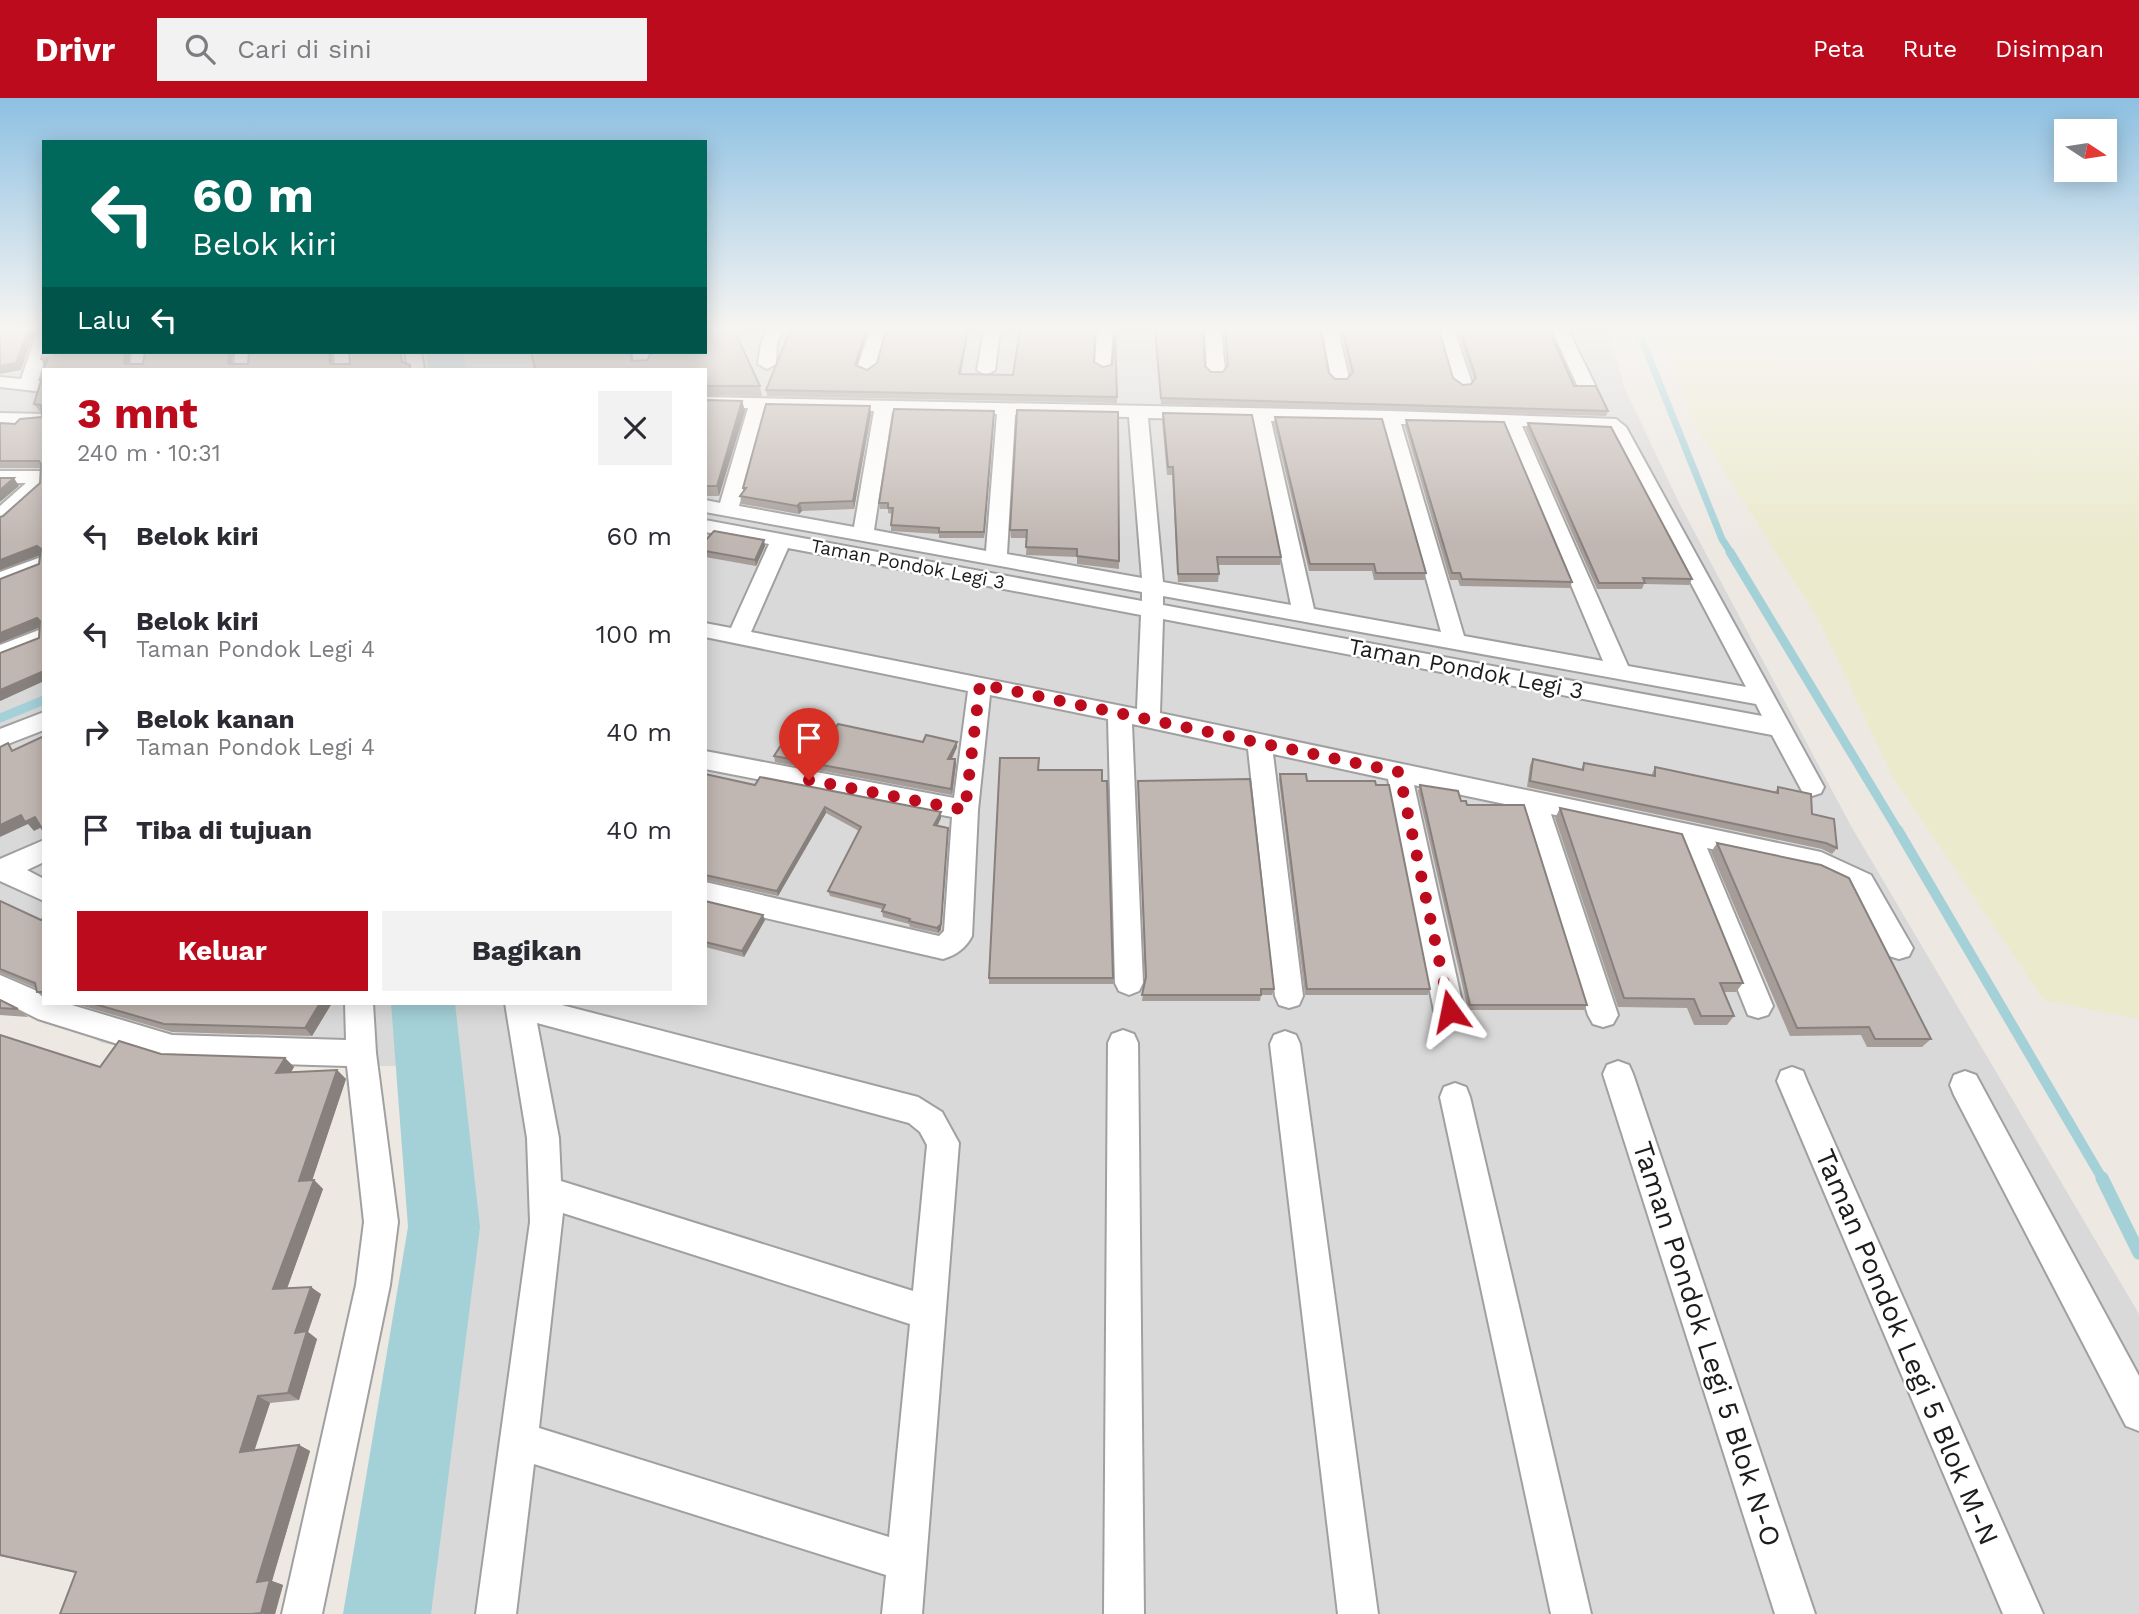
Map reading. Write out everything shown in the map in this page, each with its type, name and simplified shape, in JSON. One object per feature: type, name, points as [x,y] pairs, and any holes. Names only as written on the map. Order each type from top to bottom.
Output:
[{"type":"street","points":[[707,402],[1604,421],[1617,428],[1812,788]]},
{"type":"street","points":[[728,510],[759,403]]},
{"type":"street","name":"Taman Pondok Legi 3","points":[[863,535],[884,407]]},
{"type":"street","name":"Taman Pondok Legi 3","points":[[996,559],[1006,410]]},
{"type":"street","points":[[1138,411],[1153,599],[1148,719]]},
{"type":"street","points":[[1261,415],[1304,615]]},
{"type":"street","name":"Taman Pondok Legi 3","points":[[1391,416],[1455,642]]},
{"type":"street","points":[[0,418],[42,419]]},
{"type":"street","name":"Taman Pondok Legi 3","points":[[1510,419],[1619,672]]},
{"type":"street","points":[[0,477],[42,477]]},
{"type":"street","points":[[0,517],[42,479]]},
{"type":"street","name":"Taman Pondok Legi 3","points":[[707,506],[996,559],[1153,599],[1780,728]]},
{"type":"street","name":"Taman Pondok Legi 3","points":[[707,526],[781,541],[1153,599],[1304,615],[1764,698]]},
{"type":"street","points":[[738,637],[781,541]]},
{"type":"street","points":[[0,579],[42,563]]},
{"type":"street","points":[[707,630],[1120,713],[1821,862],[1862,882],[1899,948]]},
{"type":"street","points":[[0,653],[42,636]]},
{"type":"street","points":[[707,893],[943,948],[949,946],[958,936],[965,810],[980,684]]},
{"type":"street","points":[[1120,713],[1129,983]]},
{"type":"street","points":[[0,739],[42,721]]},
{"type":"street","points":[[1259,742],[1289,996]]},
{"type":"street","points":[[707,760],[965,810]]},
{"type":"street","points":[[1399,772],[1450,1011]]},
{"type":"street","points":[[1534,800],[1603,1015]]},
{"type":"street","points":[[1688,832],[1758,1006]]},
{"type":"street","points":[[1,870],[42,851]]},
{"type":"street","points":[[1,870],[42,890]]},
{"type":"street","points":[[0,987],[48,1010],[172,1048],[361,1054]]},
{"type":"street","points":[[302,1614],[373,1285],[381,1222],[361,1054],[359,1005]]},
{"type":"street","points":[[496,1614],[547,1222],[543,1138],[519,1005]]},
{"type":"street","points":[[523,1005],[918,1111],[931,1122],[943,1143],[902,1614]]},
{"type":"street","points":[[1123,1043],[1124,1614]]},
{"type":"street","points":[[1285,1044],[1358,1614]]},
{"type":"street","name":"Taman Pondok Legi 5 Blok N-O","points":[[1618,1074],[1795,1614]]},
{"type":"street","name":"Taman Pondok Legi 5 Blok M-N","points":[[1791,1081],[2023,1614]]},
{"type":"street","points":[[1965,1085],[2139,1413]]},
{"type":"street","points":[[1455,1097],[1571,1614]]},
{"type":"street","points":[[546,1192],[928,1313]]},
{"type":"street","points":[[519,1441],[906,1563]]},
{"type":"shaded area","points":[[0,401],[42,401],[42,1005],[707,1005],[707,401],[1631,401],[1680,505],[1851,826],[2139,1314],[2139,1614],[426,1614],[456,1268],[447,1066],[229,1066],[102,1043],[0,988]]},
{"type":"green space","points":[[1685,401],[2139,401],[2139,1019],[2044,1000],[1892,776],[1820,622],[1693,422]]},
{"type":"building","points":[[35,401],[42,401],[42,417],[41,405],[34,404]]},
{"type":"building","points":[[707,401],[742,401],[717,486],[707,486]]},
{"type":"building","points":[[1255,401],[1603,401],[1608,411]]},
{"type":"building","points":[[766,404],[870,406],[853,501],[800,503],[797,506],[740,496],[746,488],[743,488]]},
{"type":"building","points":[[894,409],[994,411],[984,532],[939,532],[939,528],[891,525],[893,508],[888,508],[888,503],[879,503]]},
{"type":"building","points":[[1017,410],[1118,412],[1119,561],[1077,556],[1077,549],[1026,547],[1027,530],[1010,530]]},
{"type":"building","points":[[1163,413],[1252,415],[1281,557],[1217,557],[1219,574],[1178,574],[1173,467],[1168,467]]},
{"type":"building","points":[[42,417],[42,672],[0,690],[0,653],[39,638],[40,621],[37,618],[0,633],[0,579],[39,564],[41,549],[37,546],[0,560],[0,517],[40,483],[39,461],[0,461],[0,423],[15,424],[20,419]]},
{"type":"building","points":[[1275,417],[1382,419],[1426,573],[1376,573],[1374,564],[1310,564]]},
{"type":"building","points":[[1406,420],[1504,422],[1572,582],[1462,579],[1460,573],[1452,573]]},
{"type":"building","points":[[1528,423],[1611,427],[1692,579],[1643,578],[1645,583],[1599,583]]},
{"type":"building","points":[[0,478],[14,478],[0,490]]},
{"type":"building","points":[[714,531],[764,540],[755,560],[707,551],[707,539]]},
{"type":"building","points":[[838,724],[923,742],[926,735],[957,742],[948,759],[955,759],[951,789],[774,756],[792,728],[830,737]]},
{"type":"building","points":[[42,737],[42,829],[35,817],[25,822],[21,815],[0,825],[0,747],[8,743],[12,751]]},
{"type":"building","points":[[1000,758],[1039,758],[1038,770],[1102,770],[1102,781],[1107,781],[1113,978],[989,978]]},
{"type":"building","points":[[1533,759],[1583,770],[1584,763],[1655,776],[1655,767],[1778,793],[1778,787],[1811,794],[1812,814],[1834,819],[1837,848],[1826,843],[1530,781]]},
{"type":"building","points":[[707,774],[755,785],[760,777],[941,812],[934,825],[948,828],[941,924],[937,928],[882,911],[885,905],[828,891],[861,827],[825,807],[777,891],[707,875]]},
{"type":"building","points":[[1280,774],[1306,774],[1307,781],[1375,781],[1376,785],[1389,785],[1430,989],[1307,989]]},
{"type":"building","points":[[1250,779],[1274,989],[1261,989],[1261,995],[1142,995],[1146,977],[1138,781]]},
{"type":"building","points":[[1420,785],[1458,791],[1461,801],[1466,801],[1467,805],[1524,805],[1587,1005],[1470,1005]]},
{"type":"building","points":[[1560,808],[1682,834],[1743,983],[1720,983],[1734,1016],[1701,1016],[1694,999],[1624,998]]},
{"type":"building","points":[[1717,843],[1821,865],[1849,878],[1931,1039],[1875,1039],[1869,1027],[1797,1028]]},
{"type":"building","points":[[0,901],[42,919],[42,992],[37,992],[35,983],[0,969]]},
{"type":"building","points":[[707,901],[763,915],[742,951],[707,942]]},
{"type":"building","points":[[0,1000],[18,1009],[0,1008]]},
{"type":"building","points":[[98,1005],[319,1005],[305,1028],[164,1024]]},
{"type":"building","points":[[0,1035],[100,1067],[119,1041],[161,1054],[285,1058],[276,1073],[337,1070],[299,1181],[314,1180],[273,1289],[311,1287],[295,1333],[307,1331],[288,1393],[258,1396],[240,1452],[299,1445],[257,1582],[270,1580],[261,1613],[60,1614],[76,1572],[0,1555]]},
{"type":"waterway","points":[[1666,401],[1722,539],[1731,553]]},
{"type":"waterway","points":[[1730,552],[1899,832]]},
{"type":"waterway","points":[[0,718],[42,701]]},
{"type":"waterway","points":[[1898,830],[2103,1180]]},
{"type":"waterway","points":[[387,1614],[444,1227],[423,1005]]},
{"type":"waterway","points":[[2103,1180],[2139,1253]]},
{"type":"route","points":[[809,780],[965,810],[980,684],[1399,772],[1450,1011]]}]
